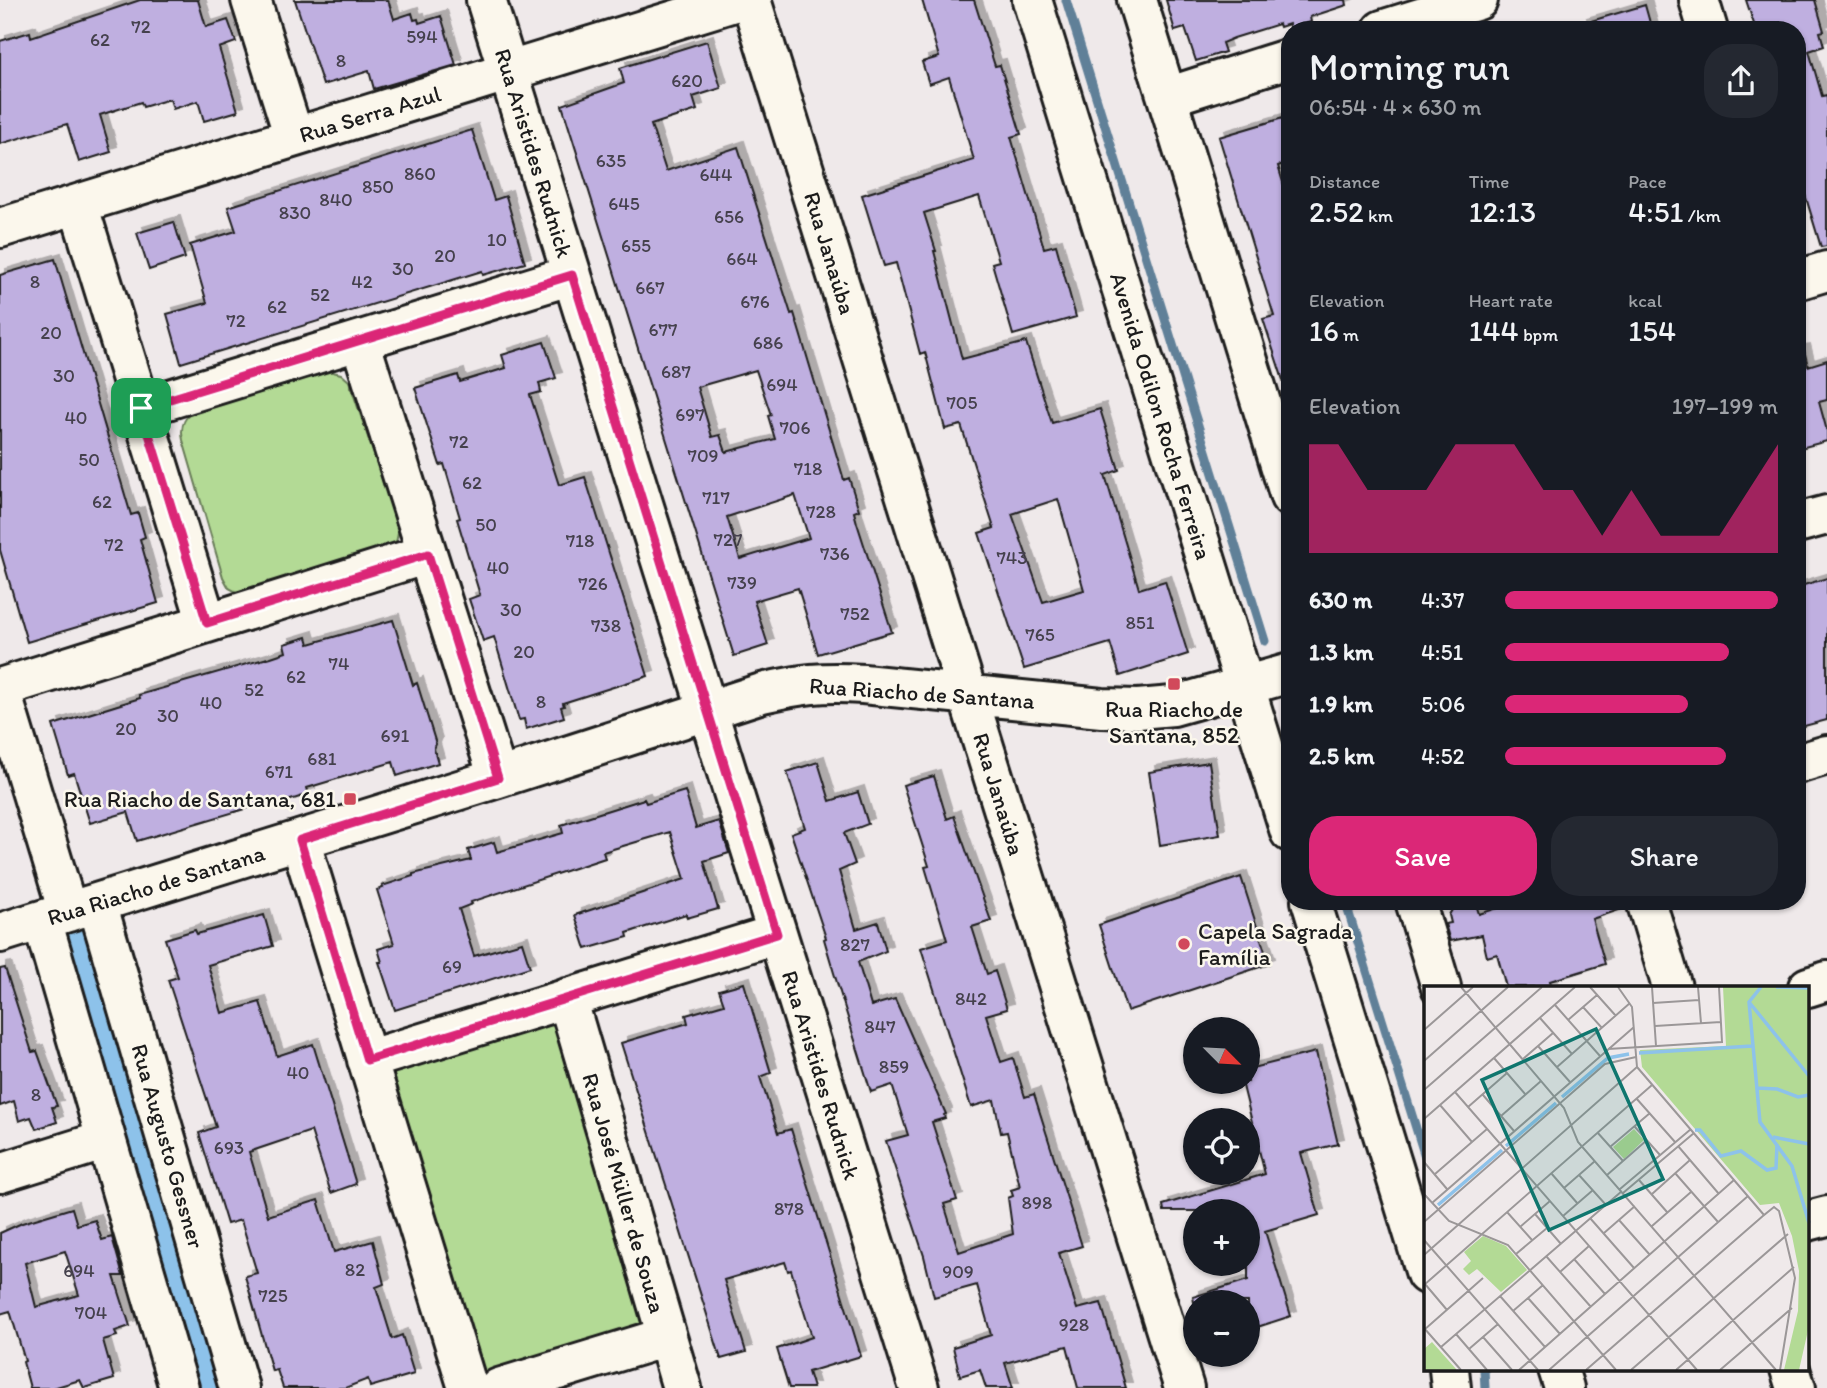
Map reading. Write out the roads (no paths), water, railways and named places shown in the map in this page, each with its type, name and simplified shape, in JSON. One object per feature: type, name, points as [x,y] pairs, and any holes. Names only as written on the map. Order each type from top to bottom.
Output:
[{"type":"street","points":[[251,0],[294,137]]},
{"type":"street","name":"Rua Aristides Rudnick","points":[[486,0],[919,1388]]},
{"type":"street","name":"Rua Serra Azul","points":[[0,228],[740,0]]},
{"type":"street","name":"Rua Janaúba","points":[[751,0],[1184,1388]]},
{"type":"street","name":"Avenida Odilon Rocha Ferreira","points":[[1032,0],[1281,803]]},
{"type":"street","points":[[1137,0],[1281,468]]},
{"type":"street","points":[[1411,21],[1478,0]]},
{"type":"street","points":[[1699,0],[1705,21]]},
{"type":"street","points":[[1167,97],[1281,61]]},
{"type":"street","points":[[78,204],[207,623]]},
{"type":"street","points":[[1806,277],[1827,271]]},
{"type":"street","points":[[141,408],[572,275]]},
{"type":"street","points":[[360,341],[498,778]]},
{"type":"street","points":[[1806,520],[1827,514]]},
{"type":"street","points":[[179,1388],[106,1140],[69,912],[0,688],[428,554]]},
{"type":"street","name":"Rua Riacho de Santana","points":[[0,933],[762,693],[800,684],[824,681],[1102,708],[1138,709],[1173,706],[1281,676]]},
{"type":"street","points":[[1806,761],[1827,755]]},
{"type":"street","points":[[300,840],[468,1388]]},
{"type":"street","points":[[1314,910],[1424,1268]]},
{"type":"street","points":[[1418,910],[1441,986]]},
{"type":"street","points":[[1649,910],[1672,986]]},
{"type":"street","name":"Rua Augusto Gessner","points":[[69,912],[239,1388]]},
{"type":"street","points":[[367,1060],[777,934]]},
{"type":"street","points":[[1810,986],[1827,981]]},
{"type":"street","name":"Rua José Müller de Souza","points":[[567,998],[682,1388]]},
{"type":"street","points":[[0,1173],[106,1140]]},
{"type":"street","points":[[1810,1221],[1827,1216]]},
{"type":"street","points":[[499,1388],[666,1337]]},
{"type":"street","points":[[1449,1370],[1451,1388]]},
{"type":"street","points":[[1558,1370],[1564,1388]]},
{"type":"street","points":[[1790,1370],[1796,1388]]},
{"type":"waterway","points":[[1066,0],[1265,641]]},
{"type":"waterway","points":[[1348,910],[1424,1154]]},
{"type":"waterway","points":[[76,925],[208,1388]]},
{"type":"waterway","points":[[1484,1370],[1485,1388]]},
{"type":"place","name":"Rua Riacho de Santana, 852","points":[[1174,684]]},
{"type":"place","name":"Rua Riacho de Santana, 681","points":[[350,799]]},
{"type":"place","name":"Capela Sagrada Família","points":[[1184,944]]}]
